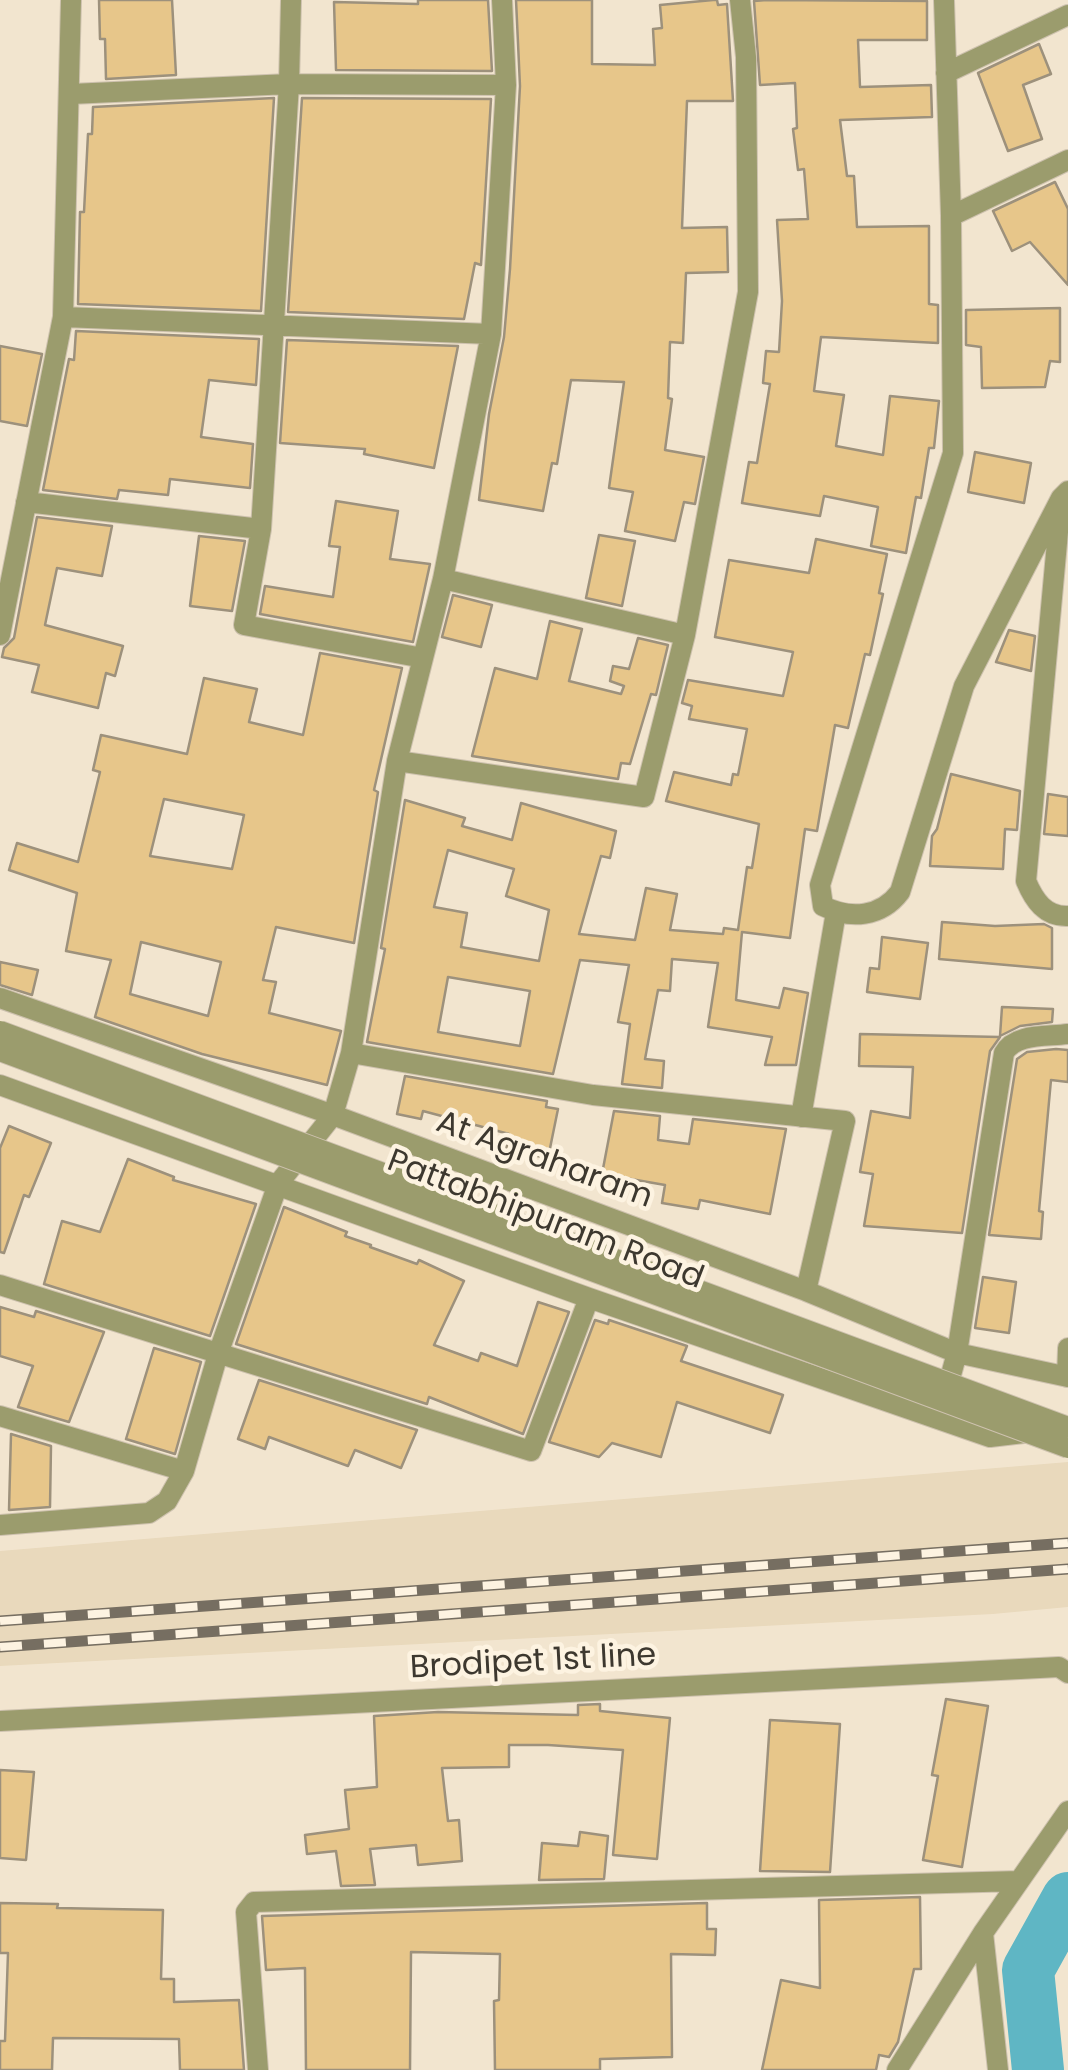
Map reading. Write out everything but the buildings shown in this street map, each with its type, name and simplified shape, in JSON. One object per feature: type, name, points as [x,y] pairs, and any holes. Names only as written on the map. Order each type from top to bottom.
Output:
[{"type":"street","points":[[0,635],[63,317],[71,0]]},
{"type":"street","points":[[291,0],[261,529],[244,626],[423,658]]},
{"type":"street","points":[[0,1525],[149,1513],[167,1501],[184,1470],[218,1354],[278,1184],[333,1115],[350,1053],[397,761],[443,579],[491,334],[506,85],[502,0]]},
{"type":"street","points":[[397,761],[644,798],[685,635],[748,292],[746,57],[740,0]]},
{"type":"street","points":[[944,0],[953,453],[820,885],[823,906],[836,912],[874,913],[889,907],[900,892],[964,686],[1065,494]]},
{"type":"street","points":[[946,73],[1068,14]]},
{"type":"street","points":[[71,94],[289,84],[506,85]]},
{"type":"street","points":[[951,216],[1068,160]]},
{"type":"street","points":[[63,317],[491,334]]},
{"type":"street","points":[[1065,494],[1026,881],[1035,902],[1056,916],[1068,916]]},
{"type":"street","points":[[26,502],[261,529]]},
{"type":"street","points":[[443,579],[685,635]]},
{"type":"street","points":[[800,1116],[836,912]]},
{"type":"street","name":"At Agraharam","points":[[0,998],[333,1115],[806,1291],[957,1353],[1067,1377]]},
{"type":"street","name":"Pattabhipuram Road","points":[[0,1031],[1068,1428]]},
{"type":"street","points":[[939,1419],[957,1353],[1004,1053],[1009,1044],[1018,1040],[1068,1034]]},
{"type":"street","name":"Pattabhipuram Road","points":[[0,1051],[1068,1448]]},
{"type":"street","points":[[350,1053],[593,1095],[845,1121],[806,1291]]},
{"type":"street","points":[[0,1086],[588,1298],[990,1437],[1068,1428]]},
{"type":"street","points":[[0,1286],[531,1451],[588,1298]]},
{"type":"street","points":[[1067,1377],[1068,1348]]},
{"type":"street","points":[[0,1416],[184,1470]]},
{"type":"street","name":"Brodipet 1st line","points":[[0,1720],[1059,1667],[1068,1673]]},
{"type":"street","points":[[897,2070],[982,1933],[1068,1811]]},
{"type":"street","points":[[258,2070],[246,1912],[254,1902],[1019,1881]]},
{"type":"street","points":[[982,1933],[998,2070]]},
{"type":"shaded area","points":[[1068,1462],[1068,1607],[0,1666],[0,1551]]},
{"type":"waterway","points":[[1038,2070],[1028,1970],[1068,1898]]},
{"type":"railway","points":[[0,1621],[1068,1543]]},
{"type":"railway","points":[[0,1647],[1068,1569]]}]
